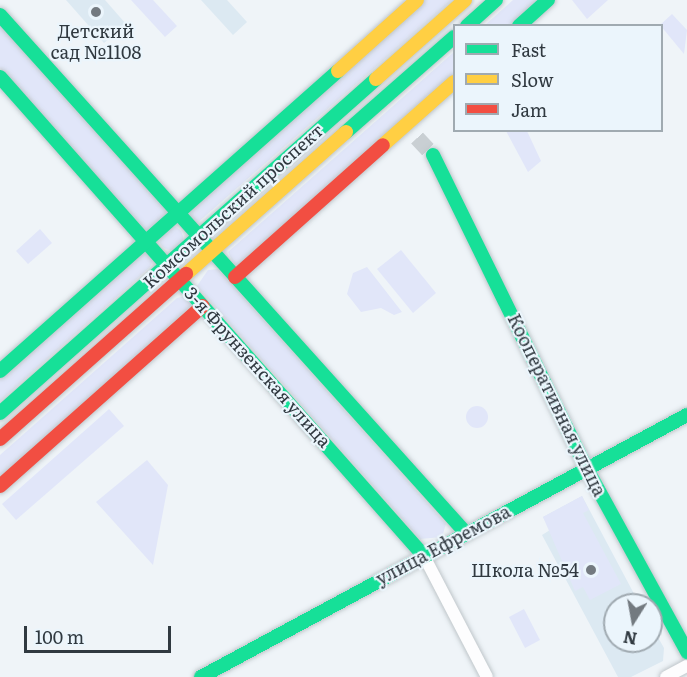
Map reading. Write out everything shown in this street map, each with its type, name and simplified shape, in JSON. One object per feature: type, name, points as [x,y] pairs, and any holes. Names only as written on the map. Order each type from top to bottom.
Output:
[{"type":"street","name":"Комсомольский проспект","points":[[0,371],[417,0]]},
{"type":"street","name":"Комсомольский проспект","points":[[0,413],[465,0]]},
{"type":"street","points":[[469,24],[496,0]]},
{"type":"street","points":[[521,24],[548,0]]},
{"type":"street","points":[[0,15],[198,238],[466,532]]},
{"type":"street","name":"Комсомольский проспект","points":[[0,439],[453,38]]},
{"type":"street","name":"3-я Фрунзенская улица","points":[[0,77],[424,556],[487,677]]},
{"type":"street","points":[[235,277],[453,83]]},
{"type":"street","points":[[406,125],[417,138]]},
{"type":"street","name":"Кооперативная улица","points":[[433,155],[587,469],[687,652]]},
{"type":"street","points":[[0,486],[203,306]]},
{"type":"street","name":"улица Ефремова","points":[[201,677],[466,532],[687,416]]},
{"type":"street","points":[[666,677],[687,666]]},
{"type":"shaded area","name":"Детский сад №1108","points":[[66,0],[105,0],[126,24],[104,43]]},
{"type":"shaded area","points":[[131,0],[153,0],[177,26],[165,37]]},
{"type":"shaded area","points":[[201,0],[227,0],[247,22],[233,35]]},
{"type":"shaded area","points":[[424,0],[452,0],[195,225],[186,212]]},
{"type":"shaded area","points":[[513,0],[539,0],[511,24],[486,24]]},
{"type":"shaded area","points":[[572,0],[608,0],[587,19]]},
{"type":"shaded area","points":[[672,14],[687,30],[684,54],[663,29],[663,24],[661,24]]},
{"type":"shaded area","points":[[0,22],[165,207],[167,213],[146,231],[0,68]]},
{"type":"shaded area","points":[[453,53],[453,75],[236,268],[228,252]]},
{"type":"shaded area","points":[[507,132],[527,132],[541,161],[528,172]]},
{"type":"shaded area","points":[[171,226],[179,230],[183,238],[179,246],[171,250],[163,246],[159,238],[163,230]]},
{"type":"shaded area","points":[[40,229],[52,243],[28,264],[16,251]]},
{"type":"shaded area","points":[[401,250],[436,293],[413,313],[377,269]]},
{"type":"shaded area","points":[[146,252],[153,261],[150,267],[0,401],[0,376],[138,253]]},
{"type":"shaded area","points":[[367,267],[402,312],[394,315],[381,308],[361,312],[347,294],[353,273]]},
{"type":"shaded area","points":[[218,269],[446,524],[442,537],[420,539],[197,286],[208,270]]},
{"type":"shaded area","points":[[186,296],[193,304],[0,479],[0,455],[177,298]]},
{"type":"shaded area","points":[[477,406],[485,409],[488,417],[485,425],[477,428],[469,425],[466,417],[469,409]]},
{"type":"shaded area","points":[[109,409],[124,426],[16,520],[2,504]]},
{"type":"shaded area","points":[[147,460],[168,485],[153,565],[96,502]]},
{"type":"shaded area","name":"Школа №54","points":[[582,496],[634,593],[603,593],[603,649],[542,535],[550,530],[543,517]]},
{"type":"shaded area","points":[[582,496],[589,510],[583,513],[621,584],[590,600],[583,587],[575,591],[543,517]]},
{"type":"shaded area","points":[[524,609],[540,640],[525,648],[509,617]]},
{"type":"shaded area","name":"Школа №54","points":[[663,646],[664,648],[663,661],[631,677],[618,677],[605,653],[663,653]]},
{"type":"tunnel","points":[[417,138],[433,155]]},
{"type":"traffic: fast","points":[[469,24],[496,0]]},
{"type":"traffic: fast","points":[[521,24],[548,0]]},
{"type":"traffic: fast","points":[[0,15],[466,533]]},
{"type":"traffic: fast","points":[[346,132],[453,38]]},
{"type":"traffic: fast","points":[[0,371],[338,71]]},
{"type":"traffic: fast","points":[[0,77],[424,556]]},
{"type":"traffic: fast","points":[[0,413],[376,79]]},
{"type":"traffic: fast","points":[[433,155],[587,469],[687,652]]},
{"type":"traffic: fast","points":[[201,677],[687,415]]},
{"type":"traffic: slow","points":[[338,71],[417,0]]},
{"type":"traffic: slow","points":[[376,79],[465,0]]},
{"type":"traffic: slow","points":[[383,145],[453,83]]},
{"type":"traffic: slow","points":[[186,274],[346,132]]},
{"type":"traffic: jam","points":[[235,277],[383,145]]},
{"type":"traffic: jam","points":[[0,439],[186,274]]},
{"type":"traffic: jam","points":[[0,486],[203,306]]},
{"type":"place","name":"Детский сад №1108","points":[[96,12]]},
{"type":"place","name":"Школа №54","points":[[591,570]]}]
